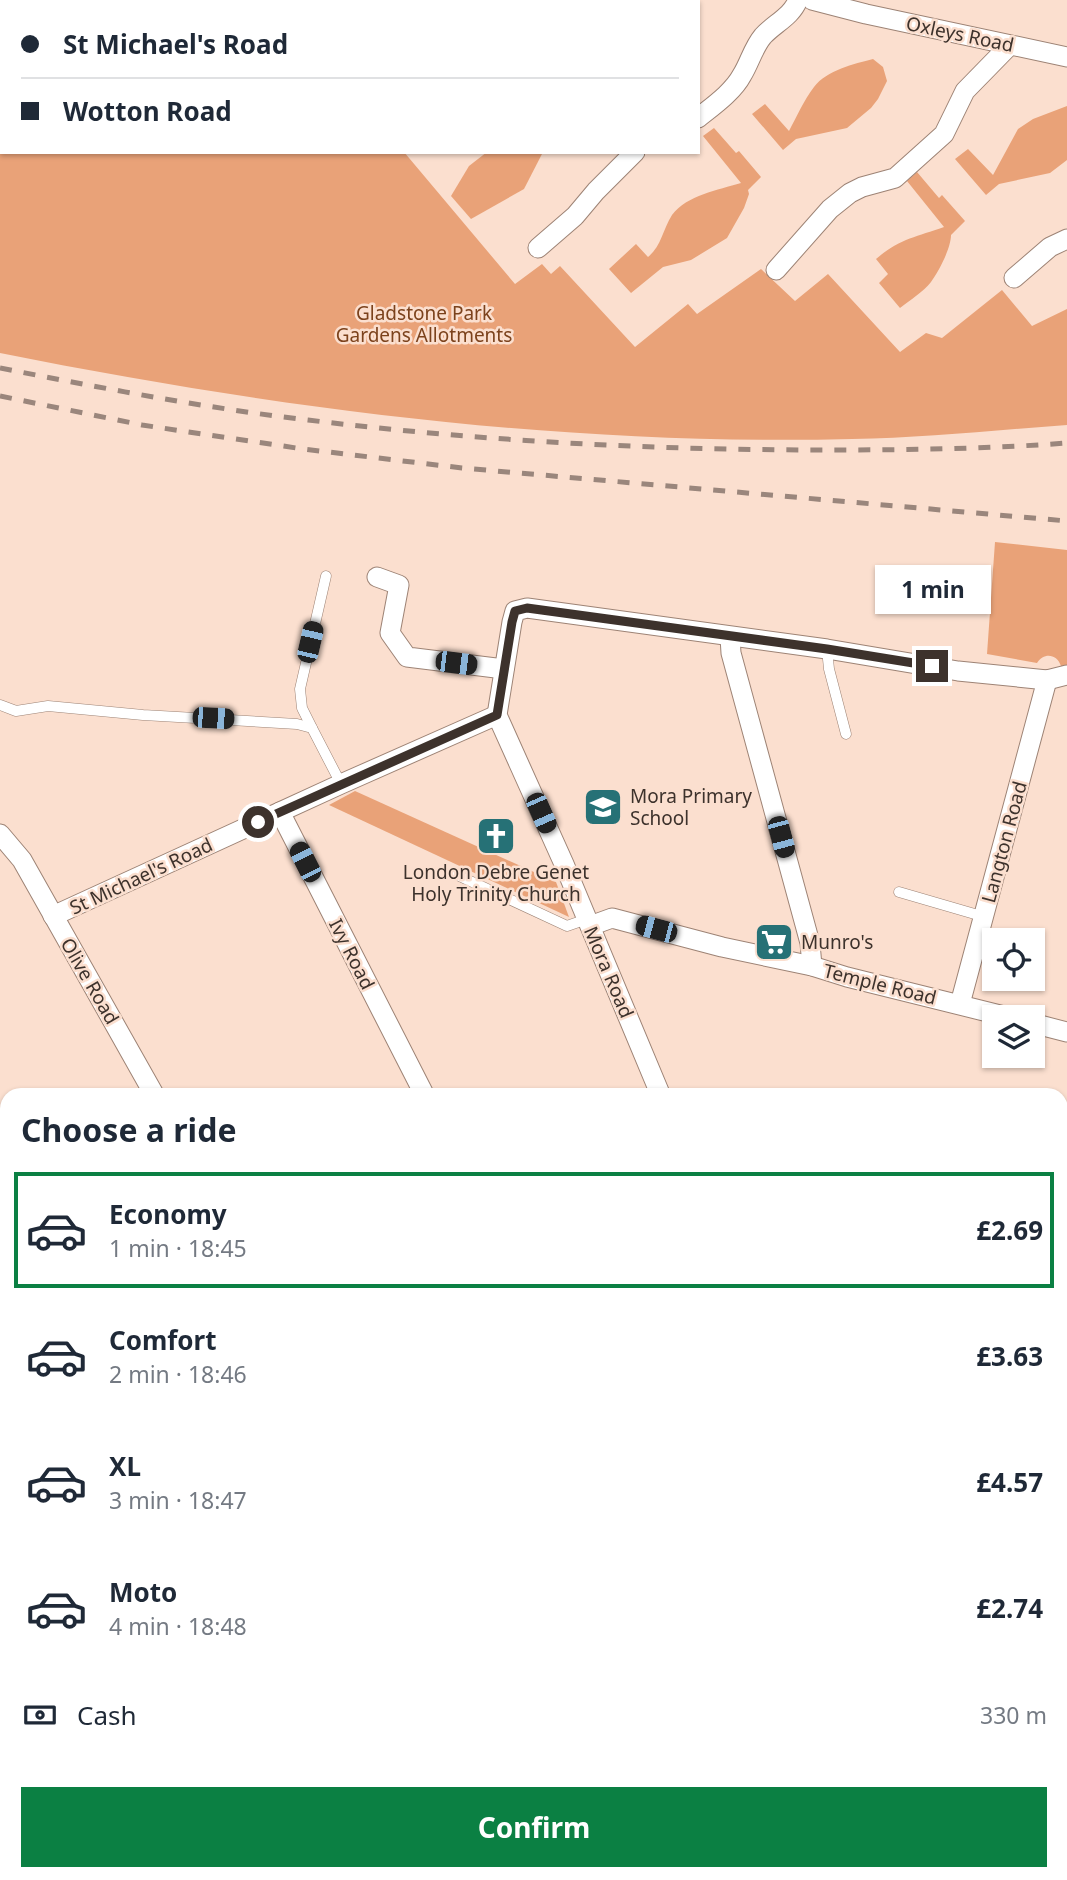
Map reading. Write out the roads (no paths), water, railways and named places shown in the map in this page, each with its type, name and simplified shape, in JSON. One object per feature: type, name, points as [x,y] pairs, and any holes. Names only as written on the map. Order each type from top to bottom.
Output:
[{"type":"street","points":[[700,116],[731,90],[742,76],[755,47],[764,35],[790,13],[798,0]]},
{"type":"street","name":"Oxleys Road","points":[[812,0],[1067,57]]},
{"type":"street","points":[[776,270],[831,209],[850,193],[895,178],[944,134],[965,91],[1010,45]]},
{"type":"street","points":[[538,248],[575,216],[633,154]]},
{"type":"street","points":[[1014,278],[1050,247],[1067,239]]},
{"type":"street","points":[[377,577],[399,584],[390,633],[407,657],[504,669]]},
{"type":"street","points":[[497,715],[515,611],[527,608],[827,649],[958,670],[1047,680],[1067,674]]},
{"type":"street","points":[[730,637],[731,653],[810,943],[811,966]]},
{"type":"street","name":"Langton Road","points":[[960,1004],[1047,680]]},
{"type":"street","name":"St Michael's Road","points":[[53,916],[497,715]]},
{"type":"street","name":"Mora Road","points":[[497,715],[564,864],[658,1088]]},
{"type":"street","name":"Ivy Road","points":[[280,812],[421,1088]]},
{"type":"street","name":"Olive Road","points":[[0,834],[22,860],[150,1088]]},
{"type":"street","name":"Temple Road","points":[[588,923],[612,918],[982,1010]]},
{"type":"street","points":[[1045,1026],[1067,1032]]},
{"type":"lane","points":[[326,576],[300,689],[302,708],[341,784]]},
{"type":"lane","points":[[827,649],[829,670],[846,734]]},
{"type":"lane","points":[[0,705],[16,711],[48,706],[143,715],[297,724],[312,728]]},
{"type":"lane","points":[[455,874],[567,926],[588,923]]},
{"type":"lane","points":[[899,892],[985,917]]},
{"type":"railway","points":[[0,368],[231,410],[501,439],[760,450],[946,449],[1067,443]]},
{"type":"railway","points":[[0,396],[142,425],[303,449],[462,468],[1067,521]]},
{"type":"place","name":"Mora Primary School","points":[[603,807]]},
{"type":"place","name":"London Debre Genet Holy Trinity Church","points":[[496,836]]},
{"type":"place","name":"Munro's","points":[[774,942]]},
{"type":"park label","name":"Gladstone Park Gardens Allotments","points":[[424,324]]}]
